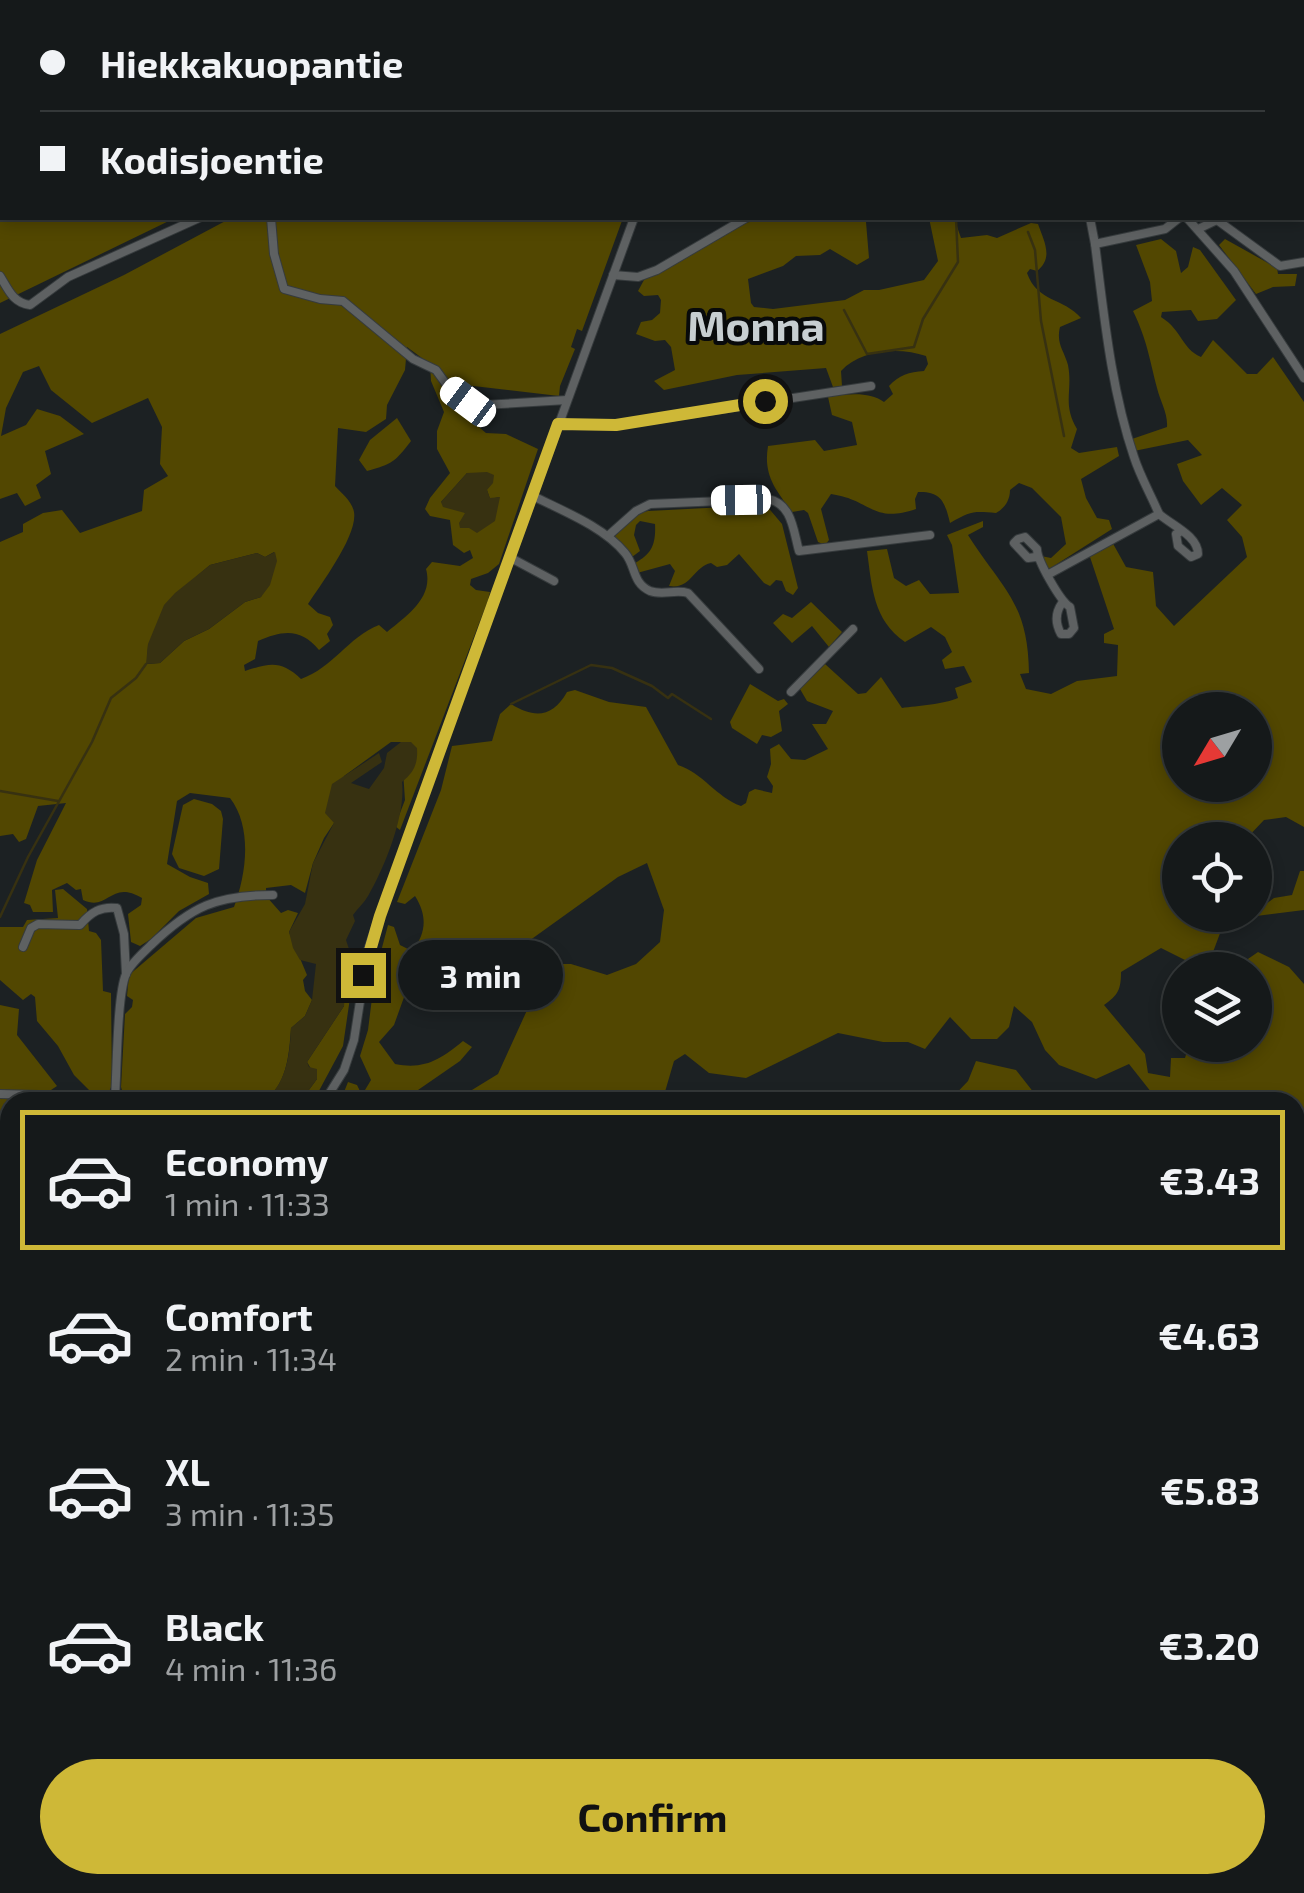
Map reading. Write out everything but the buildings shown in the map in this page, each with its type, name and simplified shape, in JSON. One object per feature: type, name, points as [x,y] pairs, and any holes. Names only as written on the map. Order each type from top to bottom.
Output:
[{"type":"street","points":[[0,276],[20,304],[30,305],[68,277],[195,220]]},
{"type":"street","points":[[271,220],[274,254],[284,289],[343,301],[413,359],[436,370],[448,388],[468,402],[484,405],[567,400]]},
{"type":"street","points":[[330,1092],[344,1070],[354,1040],[363,975],[374,933],[633,220]]},
{"type":"street","points":[[612,275],[638,277],[657,270],[743,220]]},
{"type":"street","points":[[1090,220],[1104,321],[1134,458],[1160,514],[1180,532]]},
{"type":"street","points":[[1095,244],[1165,229],[1176,220]]},
{"type":"street","points":[[1189,220],[1234,271],[1304,378]]},
{"type":"street","points":[[1198,229],[1216,220],[1280,266],[1304,262]]},
{"type":"street","points":[[558,424],[616,425],[871,386]]},
{"type":"street","points":[[533,496],[609,535],[628,555],[643,587],[657,593],[688,593],[759,669]]},
{"type":"street","points":[[609,535],[650,504],[768,498],[787,510],[799,550],[930,535]]},
{"type":"street","points":[[1049,574],[1160,514]]},
{"type":"street","points":[[1036,557],[1062,603]]},
{"type":"street","points":[[511,558],[554,580]]},
{"type":"street","points":[[791,692],[853,629]]},
{"type":"street","points":[[126,974],[192,910],[218,903],[230,895],[273,895]]},
{"type":"street","points":[[23,947],[30,928],[38,924],[80,925],[89,914],[106,906],[117,908],[121,914],[126,974],[118,1092]]},
{"type":"shaded area","points":[[0,220],[171,220],[0,303]]},
{"type":"shaded area","points":[[227,220],[622,220],[582,331],[577,329],[571,347],[575,349],[559,396],[456,384],[456,408],[486,433],[506,434],[538,449],[499,564],[471,579],[470,585],[476,590],[490,592],[488,600],[400,830],[395,826],[405,800],[401,742],[391,742],[344,776],[334,823],[313,863],[305,893],[291,885],[266,888],[266,896],[281,913],[298,913],[289,932],[307,975],[303,980],[305,991],[312,1000],[305,1016],[291,1028],[288,1060],[273,1092],[122,1092],[121,1087],[125,1014],[133,1000],[127,996],[129,975],[196,918],[234,907],[242,881],[245,837],[230,798],[190,793],[177,801],[167,864],[208,883],[209,894],[179,911],[140,946],[131,942],[128,914],[141,905],[142,898],[131,893],[116,893],[92,903],[83,900],[81,889],[67,883],[52,890],[53,912],[33,912],[24,903],[37,860],[66,803],[38,806],[26,839],[19,842],[13,834],[0,836],[0,542],[23,532],[23,524],[43,513],[62,510],[80,533],[142,511],[144,490],[168,476],[160,464],[162,427],[148,398],[92,423],[51,390],[39,366],[23,372],[6,408],[1,436],[26,425],[37,409],[60,416],[84,434],[45,451],[51,474],[36,485],[41,498],[25,506],[17,493],[0,499],[0,334]],"holes":[[[407,347],[430,364],[431,381],[444,412],[437,431],[437,449],[450,473],[425,509],[430,516],[450,520],[453,545],[464,553],[470,550],[473,558],[460,566],[432,562],[426,569],[426,589],[410,613],[387,632],[379,625],[358,637],[313,674],[301,679],[275,665],[245,671],[244,665],[255,659],[258,641],[267,637],[291,633],[319,650],[330,641],[330,617],[308,604],[337,559],[354,522],[351,504],[335,486],[338,428],[366,432],[386,419],[387,405],[405,370]],[[467,473],[487,490],[490,499],[500,497],[466,513],[441,502]],[[274,552],[261,597],[245,602],[209,629],[184,641],[160,663],[147,664],[148,645],[197,576],[210,565],[257,553],[265,557]]]},
{"type":"shaded area","points":[[869,220],[869,258],[857,265],[830,249],[820,255],[796,256],[783,266],[748,279],[754,307],[773,309],[845,300],[864,290],[924,280],[938,261],[929,220],[955,220],[961,238],[997,238],[1031,223],[1038,224],[1046,249],[1045,261],[1037,271],[1030,269],[1027,273],[1031,282],[1081,318],[1060,327],[1059,333],[1068,365],[1070,412],[1077,429],[1071,448],[1079,453],[1117,447],[1119,456],[1081,479],[1097,518],[1109,520],[1112,529],[1049,569],[1042,566],[1041,556],[1051,558],[1066,544],[1061,517],[1032,488],[1019,483],[996,513],[972,513],[950,523],[944,504],[932,494],[918,492],[916,509],[890,514],[831,494],[821,509],[829,540],[825,545],[818,542],[808,513],[792,512],[772,482],[767,466],[768,446],[815,440],[824,451],[857,445],[852,422],[832,415],[828,397],[865,395],[884,402],[893,394],[889,386],[897,379],[924,371],[928,364],[926,356],[893,351],[870,354],[849,364],[841,371],[842,386],[833,387],[826,368],[737,375],[664,390],[654,381],[675,370],[671,347],[665,340],[655,341],[636,334],[641,322],[660,313],[661,300],[658,295],[644,296],[638,291],[644,280],[744,223]]},
{"type":"shaded area","points":[[1161,239],[1176,251],[1181,273],[1188,267],[1193,247],[1200,250],[1236,300],[1217,319],[1198,321],[1191,310],[1162,312],[1161,317],[1194,353],[1201,357],[1213,340],[1247,374],[1257,374],[1273,357],[1304,402],[1304,827],[1286,817],[1262,822],[1162,822],[1162,932],[1220,932],[1213,952],[1169,952],[1161,948],[1121,972],[1118,992],[1104,1005],[1145,1054],[1148,1073],[1170,1077],[1171,1062],[1272,1062],[1272,959],[1289,967],[1304,984],[1304,1092],[1151,1092],[1129,1064],[1096,1079],[1059,1065],[1045,1050],[1032,1022],[1014,1006],[1009,1027],[997,1039],[971,1039],[950,1017],[925,1049],[908,1042],[883,1042],[838,1033],[746,1078],[709,1073],[685,1054],[674,1061],[665,1092],[469,1092],[498,1074],[548,964],[571,964],[607,975],[636,964],[660,942],[664,910],[647,863],[618,877],[462,989],[432,998],[427,980],[407,989],[394,1025],[379,1042],[395,1064],[432,1062],[463,1041],[472,1047],[419,1092],[344,1092],[348,1082],[360,1091],[371,1080],[360,1056],[388,925],[394,927],[400,945],[412,951],[423,931],[422,910],[415,896],[405,904],[397,902],[441,790],[452,746],[492,741],[500,714],[511,704],[528,712],[543,713],[556,707],[567,692],[575,690],[609,702],[646,707],[678,765],[741,806],[755,789],[772,793],[773,786],[767,777],[770,749],[779,744],[791,759],[805,760],[828,749],[812,724],[826,724],[833,711],[807,701],[800,689],[825,664],[858,694],[866,693],[881,677],[902,708],[958,698],[955,688],[972,682],[964,666],[945,669],[942,660],[952,652],[945,637],[931,627],[905,642],[886,624],[876,602],[867,551],[887,549],[894,578],[906,586],[919,580],[930,594],[959,593],[947,535],[983,521],[983,527],[968,535],[1011,598],[1024,629],[1029,673],[1020,674],[1026,689],[1051,694],[1077,681],[1117,676],[1118,645],[1104,643],[1104,634],[1114,629],[1089,554],[1111,540],[1126,567],[1153,572],[1156,606],[1174,626],[1247,557],[1242,537],[1227,520],[1242,505],[1222,488],[1201,505],[1183,481],[1177,464],[1202,455],[1188,440],[1134,451],[1132,439],[1167,427],[1142,331],[1133,311],[1152,301],[1150,282],[1136,245]]},
{"type":"shaded area","points":[[1225,239],[1277,268],[1278,274],[1297,274],[1295,286],[1273,287],[1256,294],[1219,245]]},
{"type":"shaded area","points":[[397,418],[411,441],[392,461],[367,471],[359,460],[370,440]]},
{"type":"shaded area","points":[[467,473],[494,475],[487,490],[490,498],[500,497],[495,521],[477,533],[460,528],[465,513],[443,507],[441,502]]},
{"type":"shaded area","points":[[766,505],[782,524],[798,588],[793,595],[786,591],[782,581],[776,580],[770,586],[764,583],[739,554],[727,565],[705,565],[682,585],[669,586],[675,571],[670,564],[637,573],[635,563],[652,548],[655,524],[640,521],[636,525],[634,535],[640,551],[632,557],[614,537],[639,513],[648,511]]},
{"type":"shaded area","points":[[275,552],[277,561],[270,585],[261,597],[245,602],[209,629],[184,641],[160,663],[146,664],[148,644],[164,605],[175,593],[210,565]]},
{"type":"shaded area","points":[[811,602],[842,632],[829,647],[812,626],[792,643],[773,623],[783,614],[792,618]]},
{"type":"shaded area","points":[[750,684],[788,704],[779,711],[782,731],[771,737],[762,735],[757,744],[732,728],[730,722]]},
{"type":"shaded area","points":[[401,742],[411,742],[417,748],[416,763],[402,782],[401,809],[387,856],[368,896],[353,915],[355,921],[346,940],[349,949],[345,958],[344,1006],[307,1062],[317,1069],[317,1079],[307,1092],[273,1092],[288,1060],[291,1028],[305,1016],[312,1000],[316,964],[300,960],[289,932],[305,904],[313,863],[334,823],[325,813],[332,784],[379,753],[382,762],[351,783],[369,789],[384,768],[387,753]]},
{"type":"shaded area","points":[[194,799],[212,804],[221,811],[223,819],[219,869],[204,876],[179,868],[172,854],[183,805]]},
{"type":"shaded area","points":[[1300,871],[1304,871],[1304,910],[1272,914],[1272,900],[1292,895]]},
{"type":"shaded area","points":[[63,889],[87,909],[89,931],[101,940],[103,991],[111,993],[109,1092],[90,1091],[74,1075],[58,1046],[37,1021],[35,997],[31,994],[23,1000],[0,980],[0,927],[23,927],[27,920],[58,918],[55,890]]},
{"type":"shaded area","points":[[349,949],[356,957],[343,1046],[318,1092],[307,1092],[317,1079],[307,1062],[344,1006],[345,957]]},
{"type":"shaded area","points":[[0,1005],[19,1009],[17,1035],[57,1086],[48,1092],[0,1092]]},
{"type":"shaded area","points":[[976,1061],[1016,1070],[1033,1092],[958,1092],[968,1081]]},
{"type":"waterway","points":[[844,310],[867,354],[914,347],[923,319],[958,262],[956,220]]},
{"type":"waterway","points":[[1028,232],[1035,250],[1041,321],[1064,436]]},
{"type":"waterway","points":[[0,917],[111,698],[136,678],[146,664]]},
{"type":"waterway","points":[[511,704],[591,665],[612,668],[652,686],[668,698],[672,694],[711,719]]},
{"type":"waterway","points":[[0,791],[58,801]]},
{"type":"district","name":"Monna","points":[[756,326]]},
{"type":"route","points":[[363,975],[380,916],[558,424],[616,425],[765,401]]}]
